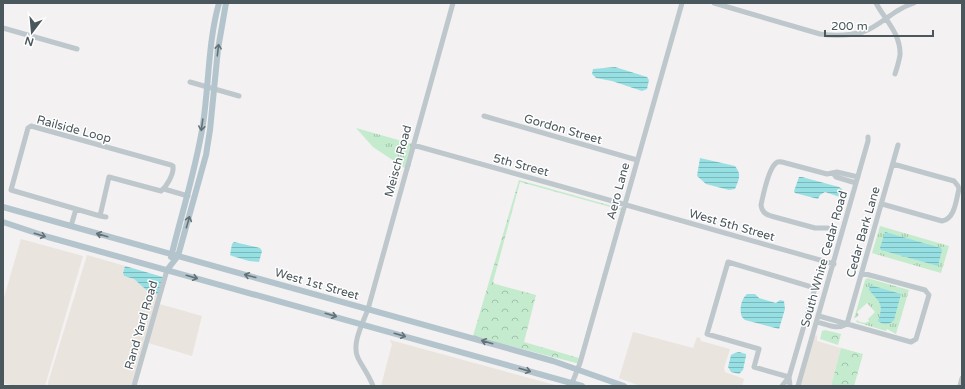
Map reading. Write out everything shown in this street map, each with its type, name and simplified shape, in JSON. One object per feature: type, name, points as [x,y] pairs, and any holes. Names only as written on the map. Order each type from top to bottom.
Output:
[{"type":"main road","points":[[167,270],[198,155],[212,36],[218,3]]},
{"type":"main road","points":[[167,270],[178,256],[206,155],[218,49],[226,3]]},
{"type":"main road","name":"West 1st Street","points":[[3,207],[546,359],[624,386]]},
{"type":"main road","points":[[3,222],[48,237],[362,324],[572,385],[582,386]]},
{"type":"street","name":"Meisch Road","points":[[373,386],[367,371],[357,357],[356,349],[453,3]]},
{"type":"street","name":"Aero Lane","points":[[572,385],[578,369],[682,3]]},
{"type":"street","points":[[714,3],[820,34],[833,35],[849,35],[864,32],[897,10],[914,3]]},
{"type":"street","points":[[876,3],[895,33],[900,55],[895,74]]},
{"type":"street","points":[[3,28],[77,50]]},
{"type":"street","points":[[190,82],[240,96]]},
{"type":"street","name":"Gordon Street","points":[[484,116],[637,160]]},
{"type":"street","name":"Railside Loop","points":[[106,217],[11,190],[28,128],[31,126],[171,165],[173,166],[173,170],[164,188]]},
{"type":"street","name":"South White Cedar Road","points":[[798,386],[834,264],[868,137]]},
{"type":"street","name":"5th Street","points":[[413,145],[625,205]]},
{"type":"street","name":"Cedar Bark Lane","points":[[848,324],[898,145]]},
{"type":"street","points":[[828,228],[816,228],[764,213],[761,205],[770,173],[777,162],[782,162],[827,174],[837,172],[856,183]]},
{"type":"street","points":[[882,204],[942,221],[950,218],[959,189],[954,181],[893,164]]},
{"type":"street","points":[[843,176],[858,177]]},
{"type":"street","points":[[100,216],[109,177],[160,191],[164,188],[188,196]]},
{"type":"street","name":"West 5th Street","points":[[625,205],[834,264]]},
{"type":"street","points":[[71,226],[76,209]]},
{"type":"street","points":[[782,386],[789,377],[815,288],[728,262],[707,334],[759,349],[754,367],[789,377]]},
{"type":"street","name":"Rand Yard Road","points":[[134,386],[167,270]]},
{"type":"street","points":[[819,316],[911,342],[916,339],[929,295],[925,290],[862,273]]},
{"type":"street","points":[[817,322],[836,328],[841,328],[848,324]]},
{"type":"street","points":[[789,377],[790,386]]},
{"type":"street","points":[[960,386],[962,378]]},
{"type":"shaded area","points":[[21,239],[83,256],[45,386],[14,386],[3,383],[3,301]]},
{"type":"shaded area","points":[[87,255],[125,266],[123,273],[124,276],[134,279],[158,294],[156,303],[202,316],[192,356],[145,342],[132,386],[47,386]]},
{"type":"shaded area","points":[[633,332],[693,348],[697,337],[700,338],[701,341],[730,349],[724,368],[725,372],[744,379],[742,386],[640,386],[619,378]]},
{"type":"shaded area","points":[[813,334],[817,336],[817,341],[841,348],[831,386],[798,386]]},
{"type":"shaded area","points":[[390,340],[557,386],[381,386],[392,344]]},
{"type":"green space","points":[[356,128],[416,145],[409,171],[373,147]]},
{"type":"green space","points":[[519,180],[623,209],[580,364],[473,336]],"holes":[[[520,182],[621,210],[579,358],[524,342],[536,295],[495,284],[493,282]]]},
{"type":"green space","points":[[880,226],[949,246],[941,273],[872,253]]},
{"type":"green space","points":[[867,278],[909,290],[896,334],[887,329],[886,331],[856,322],[857,320],[863,323],[868,322],[868,319],[875,312],[867,303],[857,312],[859,315],[854,319],[865,280]]},
{"type":"green space","points":[[825,330],[841,334],[838,345],[820,339],[822,331]]},
{"type":"green space","points":[[841,348],[863,354],[854,386],[831,386]]},
{"type":"water","points":[[615,67],[647,77],[649,80],[647,89],[642,91],[612,81],[596,78],[592,74],[593,69]]},
{"type":"water","points":[[700,158],[735,166],[739,172],[739,180],[735,189],[729,190],[706,184],[697,176]]},
{"type":"water","points":[[799,177],[839,187],[842,189],[840,197],[825,192],[820,195],[818,199],[795,193],[794,191]]},
{"type":"water","points":[[885,232],[941,248],[942,250],[938,266],[881,250],[880,248]]},
{"type":"water","points":[[234,242],[260,248],[262,251],[259,262],[249,261],[230,255],[232,244]]},
{"type":"water","points":[[125,266],[163,277],[158,294],[152,295],[134,279],[124,276],[123,273]]},
{"type":"water","points":[[870,285],[901,294],[894,320],[891,323],[884,324],[878,321],[881,307],[869,290]]},
{"type":"water","points":[[747,294],[755,294],[759,298],[776,303],[780,300],[784,301],[785,309],[779,329],[745,320],[742,317],[741,305]]},
{"type":"water","points":[[739,352],[746,354],[746,356],[743,370],[739,374],[731,372],[728,367],[731,355]]}]
